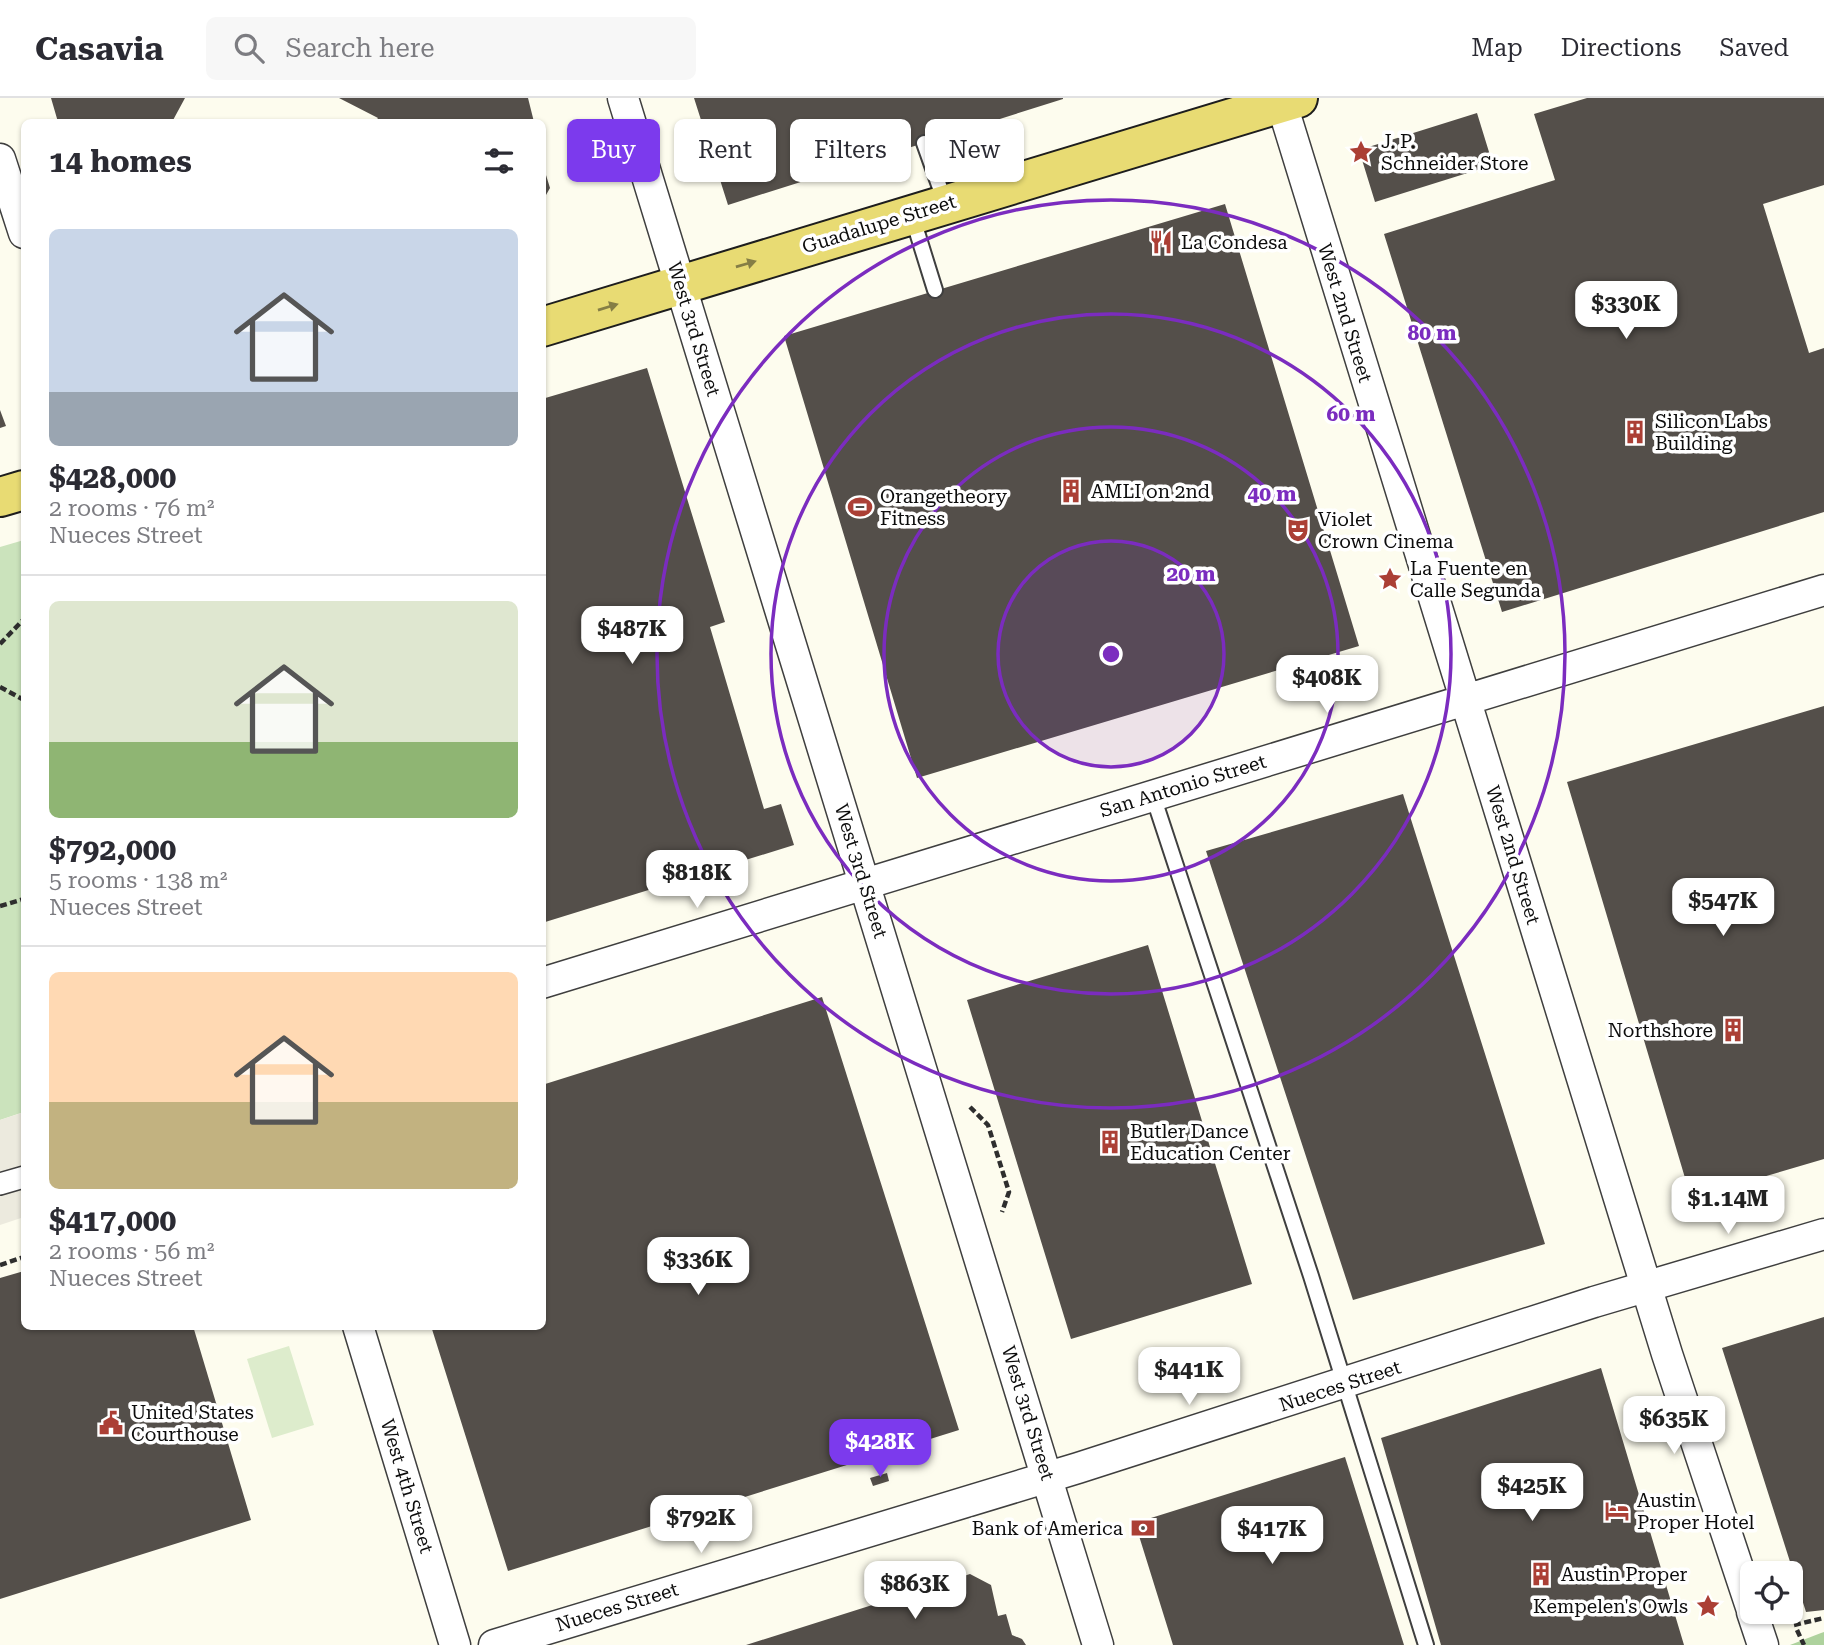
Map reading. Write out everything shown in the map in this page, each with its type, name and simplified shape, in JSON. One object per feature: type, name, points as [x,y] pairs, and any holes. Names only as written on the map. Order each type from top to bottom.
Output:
[{"type":"main road","name":"Guadalupe Street","points":[[546,326],[1286,99]]},
{"type":"main road","points":[[0,497],[21,491]]},
{"type":"street","name":"West 3rd Street","points":[[623,98],[1098,1645]]},
{"type":"street","name":"West 2nd Street","points":[[1286,99],[1465,700],[1647,1286],[1740,1574]]},
{"type":"street","points":[[0,159],[21,224]]},
{"type":"street","name":"San Antonio Street","points":[[546,982],[1824,590]]},
{"type":"street","points":[[0,1184],[21,1178]]},
{"type":"street","name":"Nueces Street","points":[[494,1645],[1048,1478],[1647,1286],[1824,1234]]},
{"type":"street","name":"West 4th Street","points":[[359,1330],[455,1645]]},
{"type":"lane","points":[[924,143],[935,290]]},
{"type":"lane","points":[[1153,796],[1345,1384],[1426,1645]]},
{"type":"path","points":[[0,644],[21,622]]},
{"type":"path","points":[[0,687],[21,698]]},
{"type":"path","points":[[0,906],[21,900]]},
{"type":"path","points":[[0,1265],[21,1259]]},
{"type":"path","points":[[1804,1645],[1795,1628],[1824,1618]]},
{"type":"green space","points":[[21,541],[21,1113],[0,1120],[0,547]]},
{"type":"green space","points":[[289,1346],[314,1425],[272,1438],[247,1359]]},
{"type":"green space","points":[[1824,1632],[1824,1645],[1790,1645],[1821,1633]]},
{"type":"shaded area","points":[[21,1113],[21,1218],[0,1225],[0,1120]]},
{"type":"building","points":[[51,98],[185,98],[174,119],[57,119]]},
{"type":"building","points":[[339,98],[528,98],[533,119],[377,119]]},
{"type":"building","points":[[694,98],[1063,98],[1000,119],[925,119],[925,143],[911,147],[911,119],[790,119],[790,182],[801,182],[728,205],[721,182],[776,182],[776,119],[701,119]]},
{"type":"building","name":"Silicon Labs Building","points":[[1587,98],[1824,98],[1824,185],[1763,204],[1809,353],[1824,348],[1824,512],[1502,612],[1384,234],[1555,180],[1534,114]]},
{"type":"building","points":[[1477,113],[1493,165],[1375,202],[1359,150]]},
{"type":"building","points":[[546,175],[550,188],[546,195]]},
{"type":"building","name":"AMLI on 2nd","points":[[1225,204],[1359,646],[917,778],[784,336]]},
{"type":"building","points":[[647,368],[725,622],[710,627],[764,809],[781,804],[794,845],[546,922],[546,398]]},
{"type":"building","points":[[0,410],[6,426],[0,428]]},
{"type":"building","name":"Northshore","points":[[1824,706],[1824,1159],[1691,1198],[1567,782]]},
{"type":"building","points":[[1403,794],[1545,1244],[1353,1300],[1206,851]]},
{"type":"building","name":"Butler Dance Education Center","points":[[1148,945],[1252,1284],[1071,1339],[967,1000]]},
{"type":"building","points":[[822,997],[959,1430],[508,1571],[432,1330],[546,1330],[546,1084]]},
{"type":"building","name":"United States Courthouse","points":[[21,1272],[21,1330],[194,1330],[251,1520],[0,1599],[0,1278]]},
{"type":"building","points":[[1824,1317],[1824,1610],[1806,1612],[1803,1603],[1803,1561],[1790,1561],[1722,1348]]},
{"type":"building","name":"Austin Proper","points":[[1601,1368],[1684,1645],[1441,1645],[1381,1438]]},
{"type":"building","points":[[1345,1457],[1404,1645],[1173,1645],[1135,1523]]},
{"type":"building","points":[[887,1473],[889,1481],[873,1486],[870,1478]]},
{"type":"building","points":[[970,1574],[991,1585],[998,1616],[1006,1614],[1012,1635],[1022,1639],[1026,1645],[746,1645]]},
{"type":"place","name":"J. P. Schneider Store","points":[[1361,152]]},
{"type":"place","name":"La Condesa","points":[[1161,242]]},
{"type":"place","name":"Silicon Labs Building","points":[[1635,432]]},
{"type":"place","name":"AMLI on 2nd","points":[[1071,491]]},
{"type":"place","name":"Orangetheory Fitness","points":[[860,507]]},
{"type":"place","name":"Violet Crown Cinema","points":[[1298,530]]},
{"type":"place","name":"La Fuente en Calle Segunda","points":[[1390,579]]},
{"type":"place","name":"Northshore","points":[[1733,1030]]},
{"type":"place","name":"Butler Dance Education Center","points":[[1110,1142]]},
{"type":"place","name":"United States Courthouse","points":[[111,1423]]},
{"type":"place","name":"Austin Proper Hotel","points":[[1617,1511]]},
{"type":"place","name":"Bank of America","points":[[1143,1528]]},
{"type":"place","name":"Austin Proper","points":[[1541,1574]]},
{"type":"place","name":"Kempelen's Owls","points":[[1708,1606]]}]
